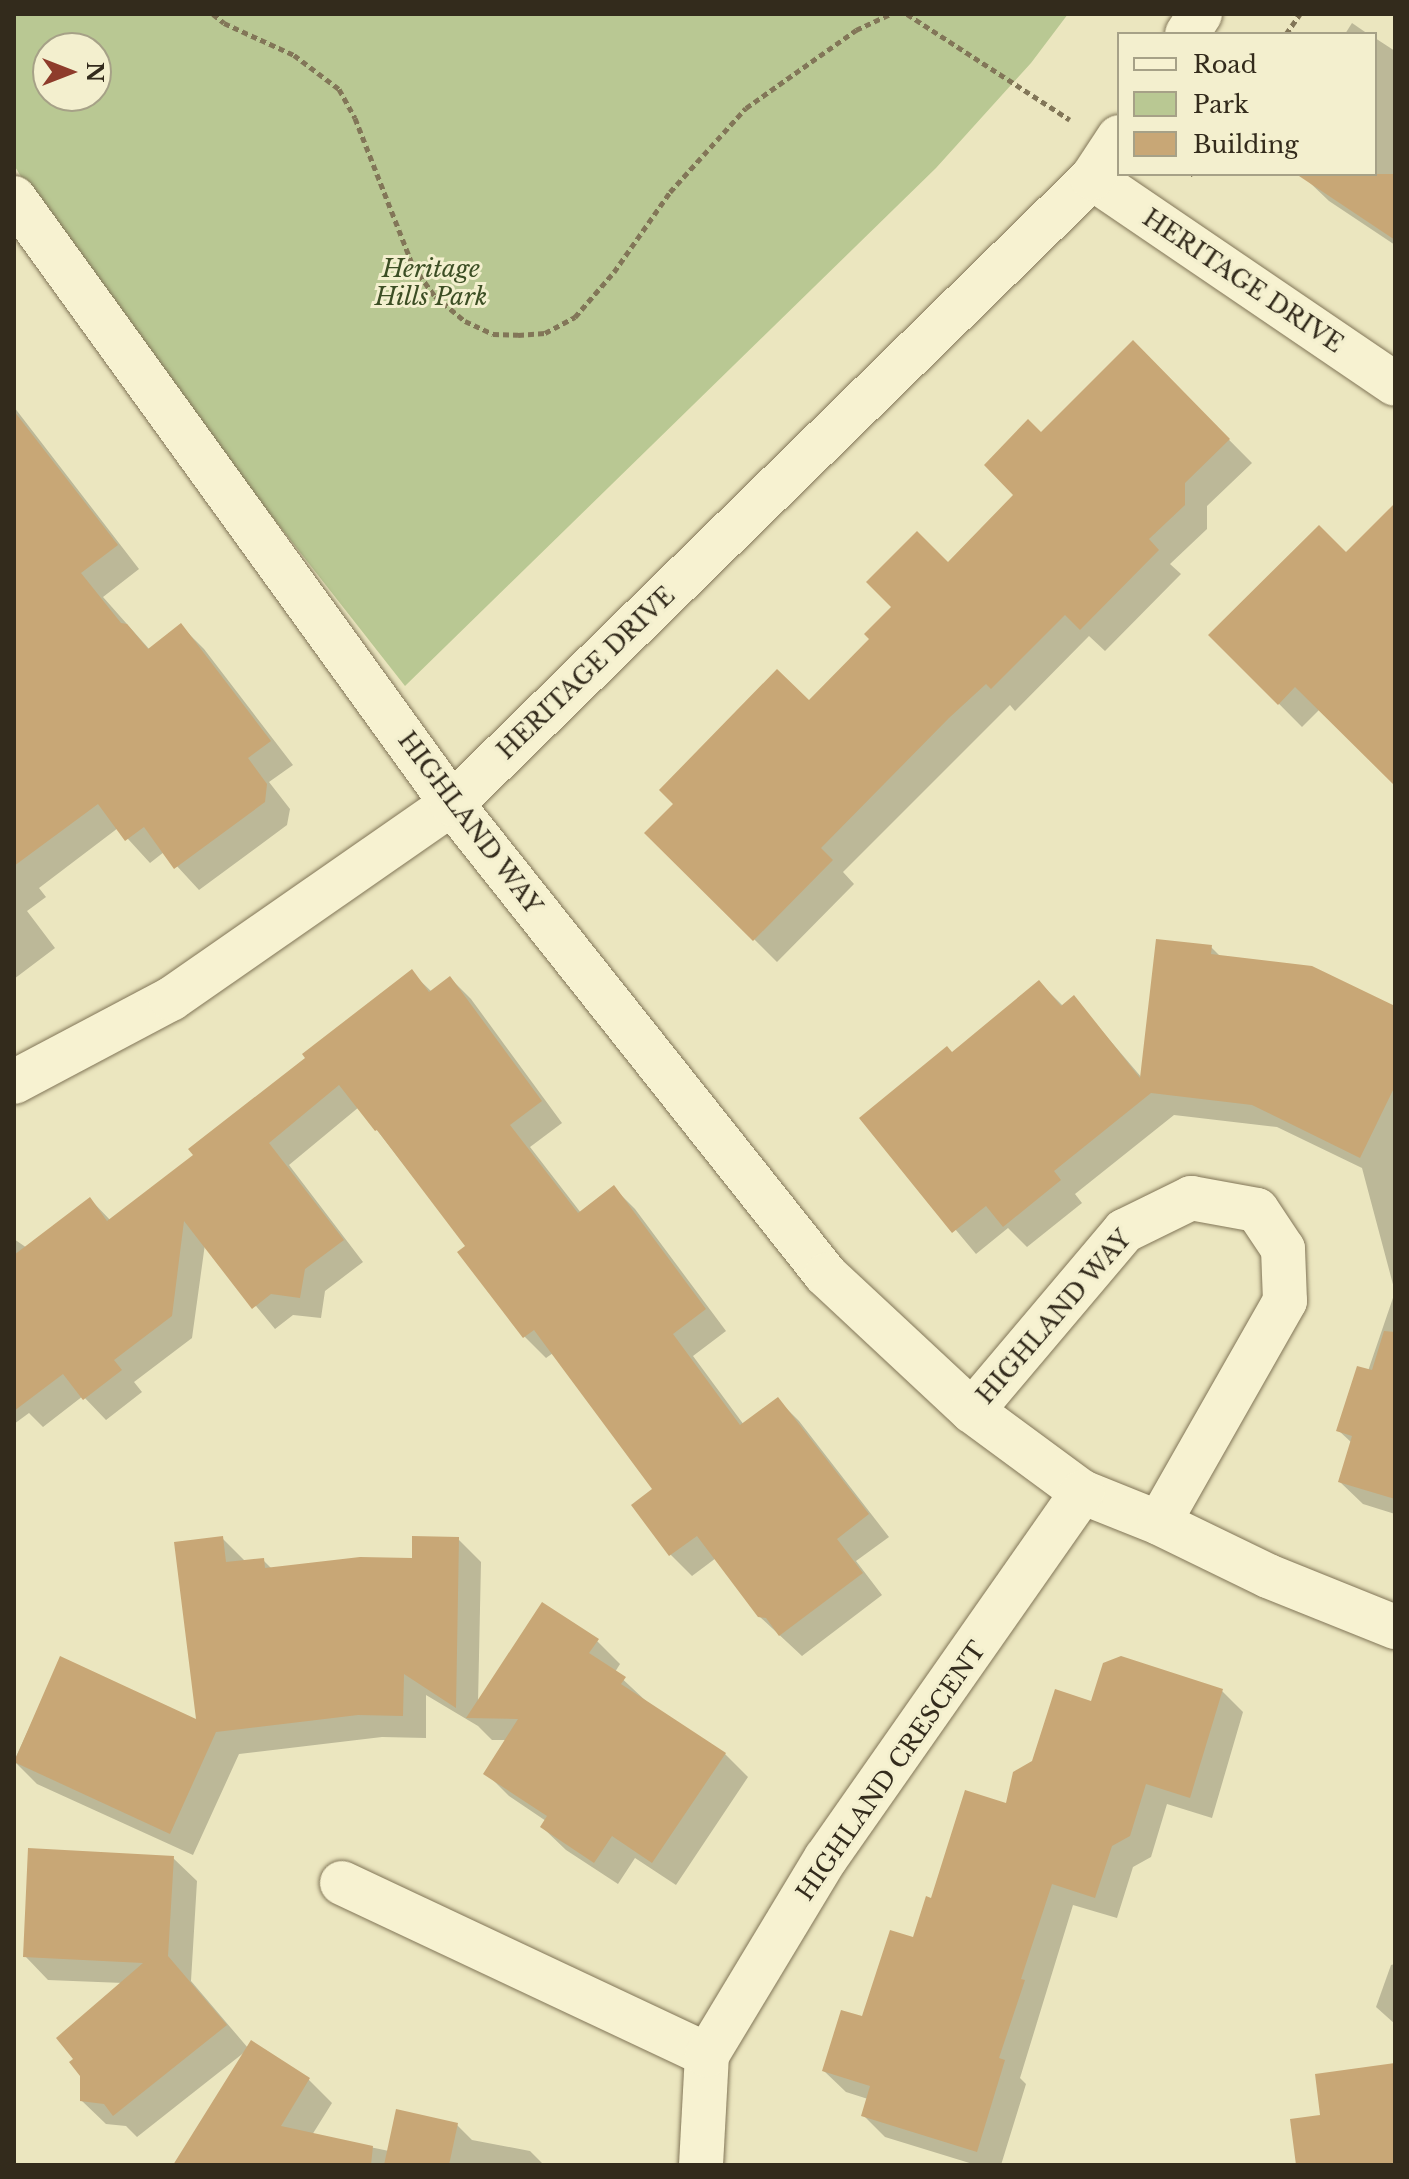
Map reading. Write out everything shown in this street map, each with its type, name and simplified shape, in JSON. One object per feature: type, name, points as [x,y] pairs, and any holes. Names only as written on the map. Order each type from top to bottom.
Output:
[{"type":"street","points":[[1188,32],[1200,14]]},
{"type":"street","name":"HERITAGE DRIVE","points":[[14,1082],[171,999],[452,804],[1108,154]]},
{"type":"street","name":"HERITAGE DRIVE","points":[[1135,176],[1395,384]]},
{"type":"street","name":"HIGHLAND WAY","points":[[14,198],[452,804],[826,1275],[972,1411],[1082,1492],[1159,1523],[1268,1576],[1395,1627]]},
{"type":"street","name":"HIGHLAND WAY","points":[[972,1411],[1124,1231],[1191,1198],[1257,1210],[1283,1249],[1285,1301],[1159,1523]]},
{"type":"street","name":"HIGHLAND CRESCENT","points":[[701,2165],[707,2055],[826,1858],[1082,1492]]},
{"type":"street","points":[[342,1883],[707,2055]]},
{"type":"path","points":[[213,14],[224,23],[294,55],[339,89],[355,118],[413,266],[428,286],[465,321],[493,334],[518,335],[545,333],[575,317],[614,272],[670,192],[746,108],[856,30],[891,14]]},
{"type":"path","points":[[907,14],[1108,154]]},
{"type":"path","points":[[1287,32],[1300,14]]},
{"type":"green space","name":"Heritage Hills Park","points":[[14,14],[1068,14],[1031,63],[936,168],[405,686],[73,263],[14,165]]},
{"type":"building","points":[[1395,174],[1395,240],[1299,176]]},
{"type":"building","points":[[1133,340],[1230,439],[1185,483],[1185,505],[1149,539],[1159,550],[1080,630],[1065,615],[991,689],[986,684],[949,718],[821,848],[833,860],[753,941],[644,833],[673,804],[659,790],[777,669],[809,700],[869,639],[864,634],[891,607],[866,582],[917,531],[948,562],[1013,495],[984,465],[1028,419],[1041,432]]},
{"type":"building","points":[[14,411],[118,545],[81,573],[121,623],[127,624],[148,649],[181,623],[271,741],[248,758],[267,784],[265,802],[174,869],[144,827],[125,841],[98,804],[14,866]]},
{"type":"building","points":[[1395,503],[1395,786],[1295,687],[1278,705],[1208,635],[1319,525],[1346,552]]},
{"type":"building","points":[[1156,939],[1212,945],[1211,954],[1312,966],[1395,1006],[1395,1086],[1360,1158],[1252,1105],[1151,1093],[1054,1171],[1061,1180],[1003,1227],[986,1206],[952,1233],[859,1118],[947,1046],[952,1052],[1039,980],[1061,1006],[1074,995],[1140,1078]]},
{"type":"building","points":[[412,969],[429,992],[450,976],[542,1101],[510,1125],[578,1213],[614,1185],[706,1309],[673,1334],[740,1425],[778,1397],[869,1514],[837,1539],[863,1573],[779,1636],[766,1618],[758,1617],[697,1536],[669,1556],[631,1505],[652,1489],[534,1330],[523,1338],[457,1252],[465,1246],[339,1085],[269,1143],[344,1240],[305,1269],[300,1298],[271,1294],[252,1309],[184,1221],[172,1316],[114,1360],[122,1370],[83,1400],[63,1374],[14,1411],[14,1255],[90,1197],[107,1221],[193,1155],[188,1149],[305,1058],[302,1054]]},
{"type":"building","points":[[1384,1331],[1395,1332],[1395,1499],[1338,1482],[1352,1436],[1336,1431],[1357,1366],[1372,1370]]},
{"type":"building","points":[[223,1536],[226,1562],[264,1558],[265,1568],[360,1557],[412,1558],[412,1536],[459,1537],[456,1708],[404,1674],[403,1716],[358,1715],[216,1732],[170,1834],[14,1762],[60,1656],[196,1719],[174,1542]]},
{"type":"building","points":[[542,1602],[599,1639],[589,1653],[626,1677],[621,1684],[726,1753],[652,1863],[612,1836],[594,1863],[540,1827],[547,1816],[483,1774],[518,1719],[466,1718]]},
{"type":"building","points":[[1121,1656],[1223,1689],[1190,1798],[1146,1784],[1130,1836],[1112,1846],[1095,1898],[1052,1884],[1021,1979],[1025,1980],[999,2058],[1005,2060],[977,2152],[861,2116],[870,2086],[822,2071],[841,2010],[862,2016],[890,1930],[913,1937],[926,1896],[931,1898],[965,1790],[1006,1803],[1013,1772],[1032,1761],[1055,1689],[1091,1701],[1103,1663]]},
{"type":"building","points":[[28,1848],[174,1856],[168,1956],[227,2025],[113,2116],[104,2104],[80,2101],[80,2076],[69,2062],[73,2059],[56,2038],[143,1963],[23,1957]]},
{"type":"building","points":[[251,2040],[310,2078],[281,2126],[373,2146],[371,2165],[173,2165]]},
{"type":"building","points":[[1395,2063],[1395,2165],[1296,2165],[1290,2119],[1320,2115],[1315,2074]]},
{"type":"building","points":[[396,2109],[458,2123],[449,2165],[384,2165]]}]
